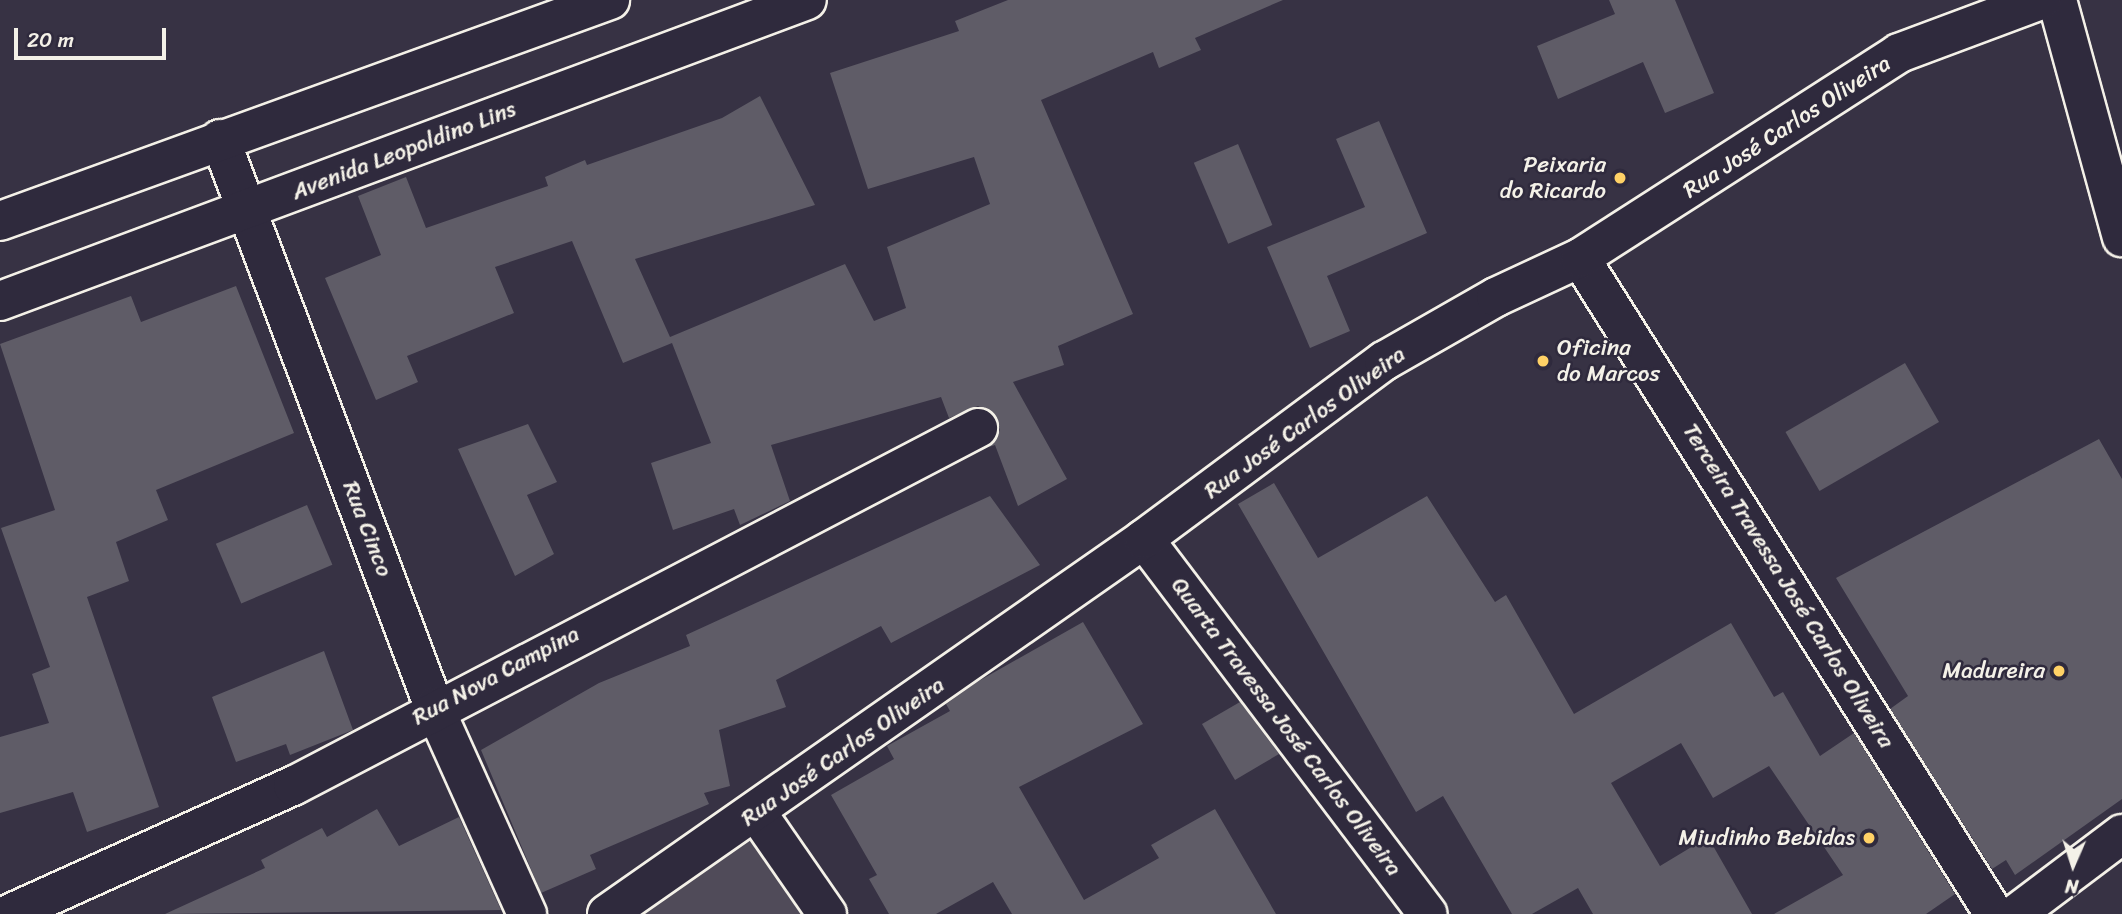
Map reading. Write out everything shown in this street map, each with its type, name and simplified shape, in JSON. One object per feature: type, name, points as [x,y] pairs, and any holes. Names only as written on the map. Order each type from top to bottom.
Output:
[{"type":"street","points":[[0,221],[220,139],[610,0]]},
{"type":"street","name":"Avenida Leopoldino Lins","points":[[0,301],[807,0]]},
{"type":"street","name":"Rua José Carlos Oliveira","points":[[607,914],[757,813],[1144,539],[1384,361],[1496,297],[1580,258],[1899,53],[2041,0]]},
{"type":"street","points":[[2057,0],[2122,237]]},
{"type":"street","name":"Rua Cinco","points":[[220,139],[434,707],[527,914]]},
{"type":"street","name":"Terceira Travessa José Carlos Oliveira","points":[[1580,258],[1994,914]]},
{"type":"street","name":"Rua Nova Campina","points":[[9,914],[293,786],[434,707],[978,428]]},
{"type":"street","name":"Quarta Travessa José Carlos Oliveira","points":[[1144,539],[1428,914]]},
{"type":"street","points":[[757,813],[827,914]]},
{"type":"street","points":[[2016,914],[2122,834]]},
{"type":"shaded area","points":[[748,832],[804,914],[618,914]]},
{"type":"building","points":[[1008,0],[1283,0],[1195,38],[1201,50],[1159,68],[1153,52],[1041,100],[1133,314],[1058,346],[1064,365],[1013,382],[1067,479],[1018,506],[995,445],[989,447],[1000,430],[997,417],[978,406],[949,418],[941,397],[771,445],[790,501],[740,525],[734,509],[673,530],[651,463],[711,443],[672,343],[623,363],[572,241],[495,267],[514,313],[407,356],[418,382],[376,400],[325,278],[381,255],[358,196],[406,177],[426,228],[548,186],[545,177],[585,160],[587,165],[722,118],[760,96],[815,205],[635,259],[670,337],[845,264],[874,321],[906,308],[887,247],[990,204],[974,157],[868,189],[830,73],[959,31],[955,21]]},
{"type":"building","points":[[1609,0],[1675,0],[1714,93],[1665,113],[1643,62],[1558,99],[1537,46],[1615,14]]},
{"type":"building","points":[[1379,121],[1427,233],[1327,276],[1350,331],[1310,348],[1267,247],[1365,207],[1336,139]]},
{"type":"building","points":[[1238,144],[1272,225],[1228,244],[1194,163]]},
{"type":"building","points":[[236,286],[294,433],[156,490],[168,520],[116,542],[129,581],[87,597],[159,807],[87,832],[73,792],[0,813],[0,737],[49,723],[32,674],[50,667],[1,528],[55,510],[0,344],[131,296],[141,322]]},
{"type":"building","points":[[1905,363],[1939,422],[1819,491],[1785,432]]},
{"type":"building","points":[[528,424],[557,482],[527,495],[554,554],[515,576],[458,449]]},
{"type":"building","points":[[2099,439],[2122,479],[2122,799],[2015,875],[2006,860],[1992,869],[1890,709],[1908,696],[1836,578]]},
{"type":"building","points":[[1274,483],[1318,558],[1427,496],[1495,602],[1506,595],[1574,714],[1731,623],[1774,697],[1783,692],[1820,756],[1854,733],[1955,894],[1926,914],[1774,914],[1843,875],[1769,766],[1713,798],[1681,743],[1611,783],[1660,866],[1708,837],[1752,914],[1593,914],[1578,888],[1532,914],[1512,914],[1443,796],[1416,812],[1238,504]]},
{"type":"building","points":[[990,496],[1040,565],[891,643],[881,626],[776,680],[786,707],[719,730],[730,786],[704,793],[709,804],[590,855],[596,869],[541,893],[481,750],[599,683],[690,646],[686,635]]},
{"type":"building","points":[[307,505],[332,565],[241,604],[216,544]]},
{"type":"building","points":[[1083,622],[1143,724],[1019,787],[1084,900],[1159,858],[1151,845],[1215,809],[1276,914],[1012,914],[993,882],[936,914],[889,914],[869,879],[877,875],[831,795],[894,759],[887,746],[950,711],[946,704],[977,682]]},
{"type":"building","points":[[324,651],[353,730],[290,755],[286,744],[236,762],[212,697]]},
{"type":"building","points":[[1240,702],[1279,754],[1235,780],[1202,724]]},
{"type":"building","points":[[377,809],[399,846],[459,817],[501,910],[165,914],[265,868],[261,860],[322,828],[327,837]]},
{"type":"place","name":"Peixaria do Ricardo","points":[[1620,178]]},
{"type":"place","name":"Oficina do Marcos","points":[[1543,361]]},
{"type":"place","name":"Madureira","points":[[2059,671]]},
{"type":"place","name":"Miudinho Bebidas","points":[[1869,838]]}]
